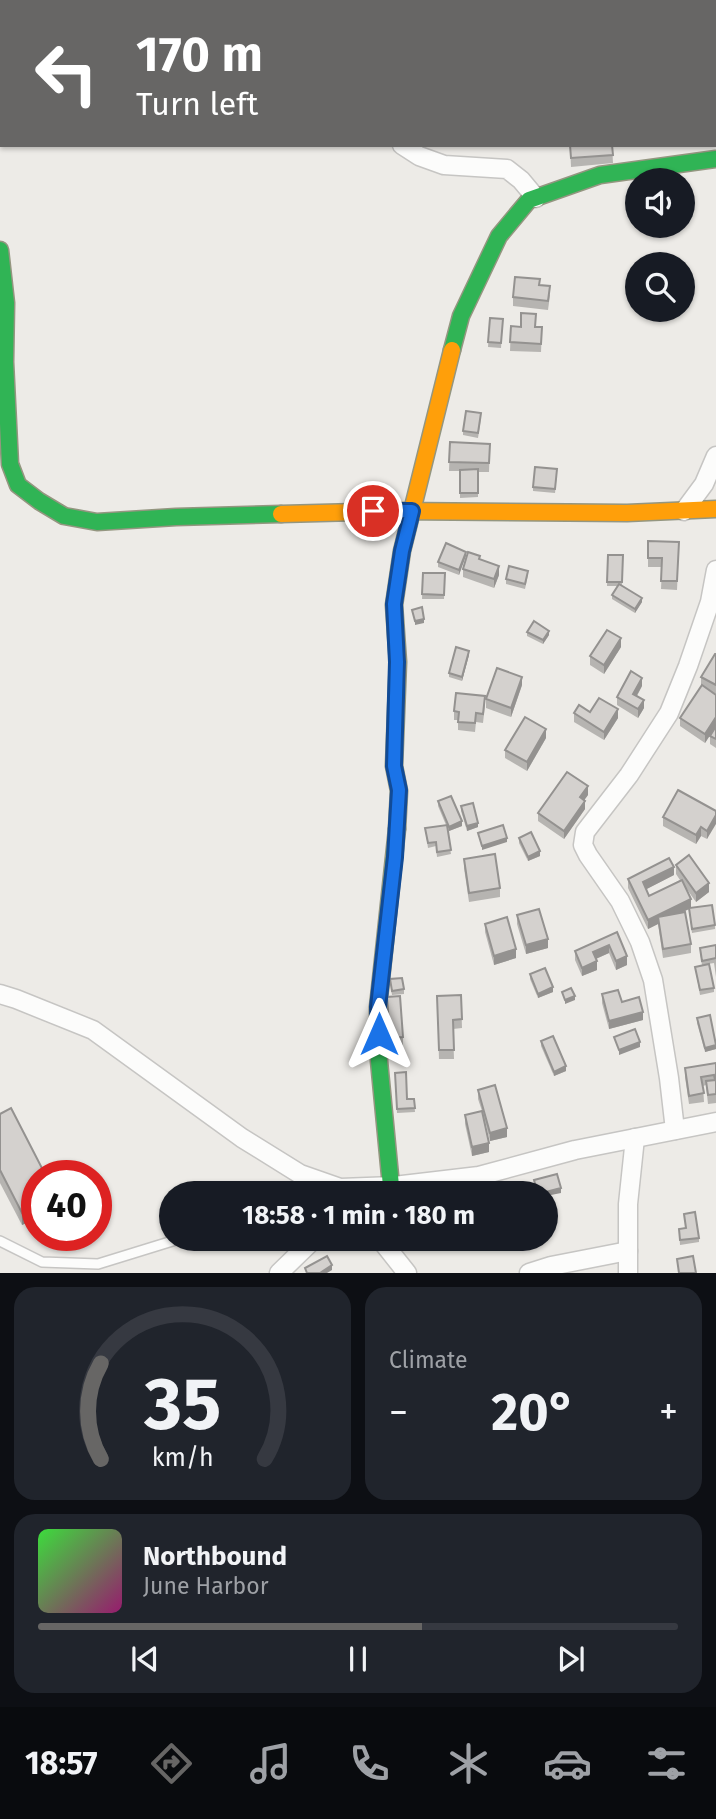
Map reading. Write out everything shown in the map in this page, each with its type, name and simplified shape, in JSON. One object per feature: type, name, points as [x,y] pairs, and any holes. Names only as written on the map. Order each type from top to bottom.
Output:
[{"type":"street","points":[[405,147],[419,156],[444,165],[507,169],[521,180],[536,198]]},
{"type":"street","points":[[390,1181],[381,1087],[378,1007],[395,857],[399,790],[394,766],[397,662],[394,604],[402,551],[461,316],[499,236],[529,200],[600,174],[716,159]]},
{"type":"street","points":[[0,250],[6,303],[3,330],[10,464],[18,485],[64,516],[97,522],[176,517],[412,511],[627,513],[716,509]]},
{"type":"street","points":[[684,511],[704,484],[716,456]]},
{"type":"street","points":[[675,1129],[653,980],[640,942],[620,901],[583,845],[584,832],[629,775],[669,713],[710,603],[716,570]]},
{"type":"street","points":[[0,994],[93,1030],[242,1138],[300,1174],[318,1181]]},
{"type":"street","points":[[435,1181],[479,1176],[575,1150],[716,1122]]},
{"type":"street","points":[[628,1273],[628,1204],[635,1138]]},
{"type":"street","points":[[279,1273],[302,1251]]},
{"type":"street","points":[[390,1251],[407,1273]]},
{"type":"street","points":[[528,1273],[628,1251]]},
{"type":"lane","points":[[0,1241],[42,1262],[98,1264],[159,1245]]},
{"type":"building","points":[[570,147],[612,147],[613,155],[571,158]]},
{"type":"building","points":[[515,277],[540,279],[539,285],[550,286],[548,301],[513,297]]},
{"type":"building","points":[[521,313],[536,314],[535,327],[542,327],[541,344],[510,342],[511,326],[521,327]]},
{"type":"building","points":[[490,318],[503,319],[501,343],[488,342]]},
{"type":"building","points":[[466,411],[481,413],[478,433],[463,431]]},
{"type":"building","points":[[450,442],[490,444],[489,463],[449,462]]},
{"type":"building","points":[[535,467],[557,469],[555,489],[533,487]]},
{"type":"building","points":[[478,469],[478,493],[460,493],[460,470]]},
{"type":"building","points":[[648,541],[679,542],[677,581],[661,581],[662,558],[648,558]]},
{"type":"building","points":[[446,543],[466,552],[459,570],[438,562]]},
{"type":"building","points":[[468,552],[499,566],[494,579],[463,569]]},
{"type":"building","points":[[608,555],[623,555],[622,582],[607,582]]},
{"type":"building","points":[[509,566],[528,571],[525,584],[506,579]]},
{"type":"building","points":[[423,573],[445,573],[444,595],[422,594]]},
{"type":"building","points":[[619,584],[642,598],[635,609],[612,595]]},
{"type":"building","points":[[422,607],[424,619],[415,621],[412,610]]},
{"type":"building","points":[[534,621],[549,631],[543,640],[527,632]]},
{"type":"building","points":[[607,630],[621,638],[604,665],[590,656]]},
{"type":"building","points":[[456,647],[469,651],[462,677],[449,673]]},
{"type":"building","points":[[716,654],[716,685],[701,677]]},
{"type":"building","points":[[497,668],[522,677],[511,708],[486,699]]},
{"type":"building","points":[[631,671],[642,678],[633,694],[644,700],[638,709],[617,697]]},
{"type":"building","points":[[702,685],[716,695],[716,717],[705,734],[680,718]]},
{"type":"building","points":[[456,693],[485,696],[483,714],[476,713],[475,723],[458,722],[459,712],[454,711]]},
{"type":"building","points":[[599,698],[618,709],[604,732],[574,713],[579,705],[590,712]]},
{"type":"building","points":[[525,717],[546,729],[527,762],[505,750]]},
{"type":"building","points":[[716,726],[716,739],[710,736]]},
{"type":"building","points":[[567,772],[588,786],[580,797],[585,801],[564,831],[538,813]]},
{"type":"building","points":[[678,790],[716,811],[707,831],[701,827],[696,835],[663,817]]},
{"type":"building","points":[[451,796],[462,821],[449,827],[438,801]]},
{"type":"building","points":[[473,803],[478,823],[467,826],[461,806]]},
{"type":"building","points":[[447,825],[451,850],[437,852],[436,842],[428,843],[425,828]]},
{"type":"building","points":[[503,825],[507,838],[482,846],[478,833]]},
{"type":"building","points":[[531,832],[540,851],[528,857],[519,838]]},
{"type":"building","points":[[495,854],[500,888],[469,893],[464,859]]},
{"type":"building","points":[[689,855],[709,883],[696,893],[676,865]]},
{"type":"building","points":[[669,858],[674,867],[643,882],[649,896],[682,880],[691,899],[648,920],[628,879]]},
{"type":"building","points":[[712,905],[715,925],[692,929],[689,908]]},
{"type":"building","points":[[539,909],[548,939],[526,945],[517,915]]},
{"type":"building","points":[[685,912],[691,944],[663,949],[658,917]]},
{"type":"building","points":[[507,917],[516,949],[494,956],[485,924]]},
{"type":"building","points":[[617,932],[627,956],[616,961],[609,945],[593,952],[597,961],[582,968],[575,951]]},
{"type":"building","points":[[716,945],[716,958],[702,961],[700,948]]},
{"type":"building","points":[[709,964],[714,988],[700,990],[695,967]]},
{"type":"building","points":[[545,968],[553,987],[538,994],[530,974]]},
{"type":"building","points":[[402,978],[404,989],[392,991],[390,979]]},
{"type":"building","points":[[571,988],[575,996],[565,1000],[562,992]]},
{"type":"building","points":[[618,990],[622,1002],[639,997],[643,1012],[609,1021],[602,994]]},
{"type":"building","points":[[461,995],[462,1019],[453,1020],[454,1050],[439,1050],[437,996]]},
{"type":"building","points":[[400,996],[403,1037],[390,1038],[387,997]]},
{"type":"building","points":[[710,1015],[716,1045],[705,1048],[697,1018]]},
{"type":"building","points":[[635,1029],[640,1042],[619,1050],[614,1037]]},
{"type":"building","points":[[553,1036],[566,1066],[554,1072],[541,1041]]},
{"type":"building","points":[[716,1063],[716,1094],[708,1095],[706,1081],[715,1080],[714,1075],[701,1077],[704,1093],[689,1096],[685,1068]]},
{"type":"building","points":[[406,1072],[407,1099],[414,1099],[415,1108],[397,1109],[395,1073]]},
{"type":"building","points":[[495,1085],[507,1128],[490,1133],[478,1090]]},
{"type":"building","points":[[11,1108],[38,1160],[21,1160],[21,1211],[0,1170],[0,1114]]},
{"type":"building","points":[[482,1111],[489,1143],[472,1147],[465,1115]]},
{"type":"building","points":[[557,1174],[561,1188],[558,1189],[558,1181],[534,1180]]},
{"type":"building","points":[[695,1212],[699,1238],[680,1240],[679,1229],[686,1228],[684,1214]]},
{"type":"building","points":[[327,1256],[332,1265],[320,1273],[307,1273],[305,1268]]},
{"type":"building","points":[[693,1256],[696,1273],[679,1273],[677,1259]]},
{"type":"traffic: fast","points":[[452,350],[461,316],[499,236],[529,200],[600,175],[716,159]]},
{"type":"traffic: fast","points":[[0,250],[6,303],[5,362],[10,464],[18,485],[64,516],[97,522],[281,514]]},
{"type":"traffic: fast","points":[[391,1181],[379,1061],[378,1007],[397,829]]},
{"type":"traffic: slow","points":[[397,829],[399,791],[394,766],[398,662],[394,605],[402,551],[452,350]]},
{"type":"traffic: slow","points":[[281,514],[396,511],[627,513],[716,509]]},
{"type":"route","points":[[373,511],[412,511],[402,551],[394,604],[397,706],[393,742],[399,790],[395,857],[378,1007],[379,1034]]}]
